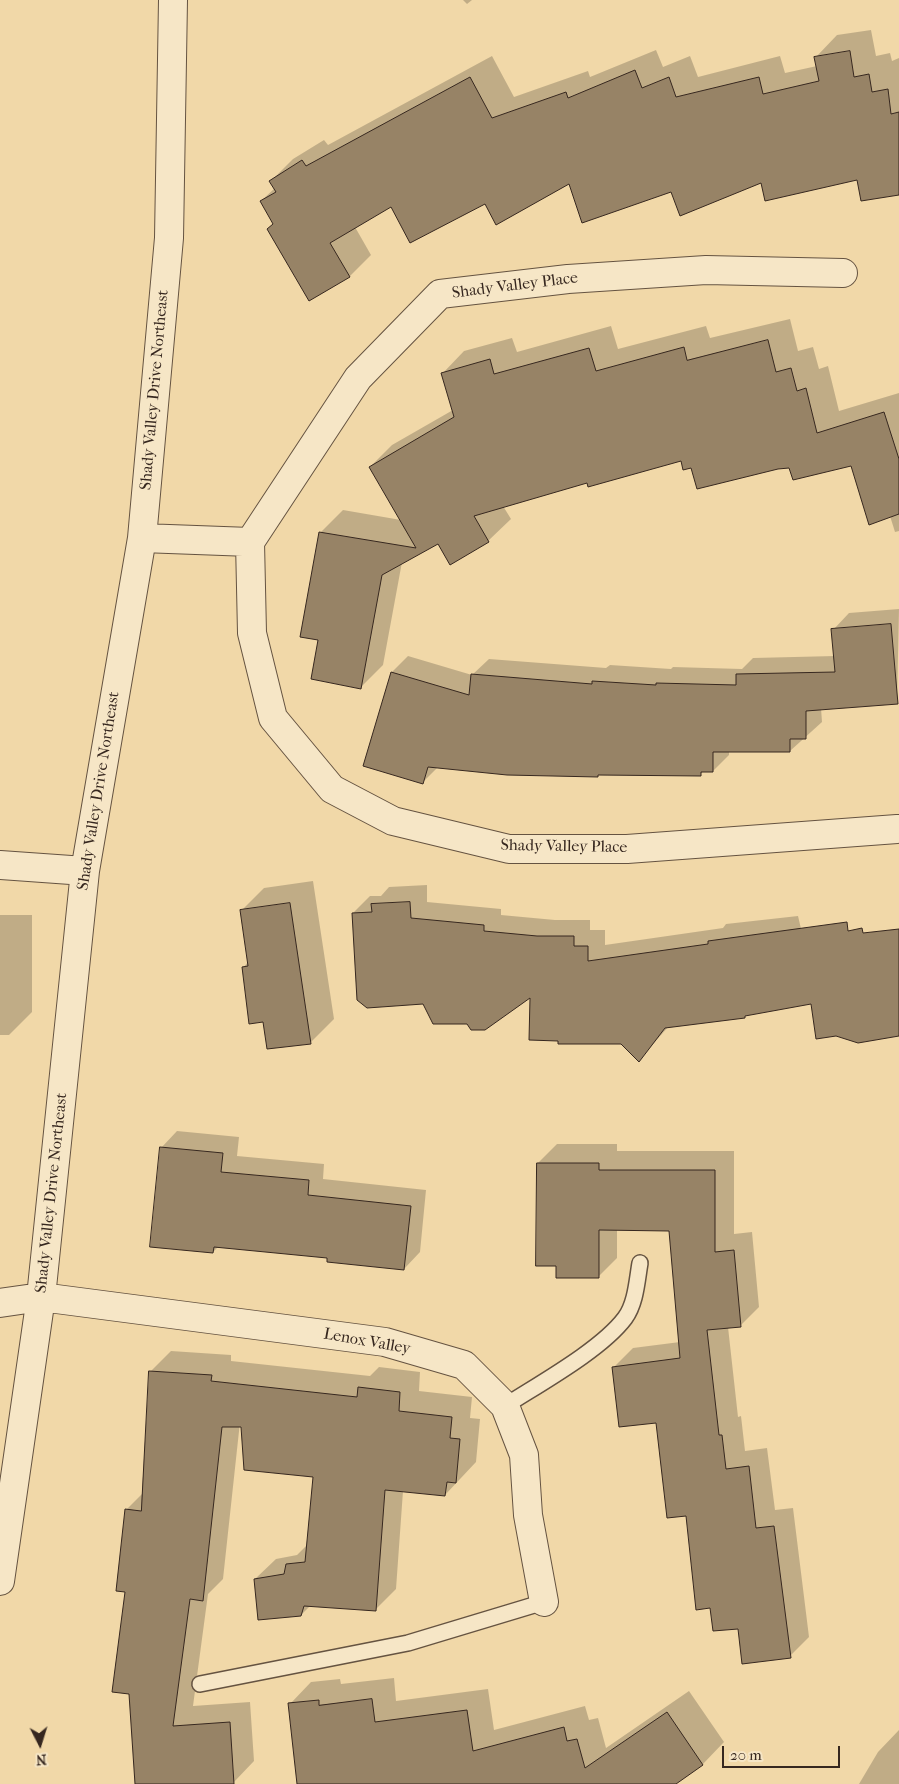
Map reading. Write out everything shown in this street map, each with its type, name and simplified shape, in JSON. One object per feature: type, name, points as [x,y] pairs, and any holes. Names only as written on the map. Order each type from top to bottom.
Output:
[{"type":"street","name":"Shady Valley Drive Northeast","points":[[0,1581],[41,1297],[85,871],[142,538],[169,238],[173,0]]},
{"type":"street","name":"Shady Valley Place","points":[[843,274],[706,270],[568,279],[440,294],[358,378],[250,542],[252,633],[273,718],[332,789],[393,821],[509,849],[627,849],[897,829]]},
{"type":"street","points":[[142,538],[250,542]]},
{"type":"street","points":[[0,865],[85,871]]},
{"type":"street","name":"Lenox Valley","points":[[0,1304],[41,1297],[385,1342],[464,1365],[505,1406],[524,1455],[528,1515],[544,1602]]},
{"type":"lane","points":[[505,1406],[582,1356],[626,1317],[634,1295],[640,1263]]},
{"type":"lane","points":[[200,1684],[408,1643],[544,1602]]},
{"type":"building","points":[[850,51],[854,77],[869,74],[872,92],[888,89],[891,114],[899,112],[899,195],[861,201],[857,180],[765,201],[761,183],[680,216],[671,192],[582,223],[569,184],[496,225],[485,204],[410,243],[391,207],[330,243],[350,277],[309,301],[267,229],[273,224],[260,201],[276,192],[269,181],[302,160],[306,166],[470,77],[492,118],[566,92],[568,98],[635,70],[642,88],[669,77],[676,97],[759,77],[763,94],[819,81],[814,57]]},
{"type":"building","points":[[768,340],[776,372],[791,368],[797,391],[806,388],[817,433],[884,412],[899,459],[899,514],[869,525],[851,466],[793,480],[789,468],[778,469],[697,489],[691,468],[683,470],[681,461],[588,487],[587,483],[474,516],[489,542],[450,565],[438,544],[382,575],[361,689],[311,679],[318,640],[300,637],[319,532],[416,548],[369,467],[454,417],[441,373],[490,359],[494,374],[589,348],[596,371],[684,347],[687,360]]},
{"type":"building","points":[[891,624],[898,704],[806,711],[806,739],[790,739],[790,752],[713,752],[713,772],[701,772],[701,776],[598,775],[598,777],[507,775],[428,767],[423,784],[363,766],[391,672],[469,695],[471,674],[592,684],[592,681],[656,685],[656,683],[736,685],[736,674],[835,672],[831,629]]},
{"type":"building","points":[[410,902],[411,918],[484,925],[484,931],[537,936],[574,936],[574,946],[588,946],[588,961],[708,944],[708,941],[847,922],[848,931],[862,928],[863,933],[899,929],[899,1036],[858,1043],[836,1036],[816,1039],[811,1004],[745,1016],[745,1018],[665,1028],[639,1062],[621,1044],[558,1044],[558,1041],[529,1040],[530,998],[485,1030],[471,1030],[467,1024],[433,1024],[423,1004],[367,1008],[357,1000],[352,913],[372,912],[371,904]]},
{"type":"building","points":[[290,903],[311,1044],[267,1049],[263,1022],[249,1024],[242,967],[248,966],[240,910]]},
{"type":"building","points":[[160,1147],[223,1153],[221,1172],[309,1180],[308,1195],[411,1206],[404,1270],[327,1262],[327,1258],[214,1247],[213,1253],[150,1247]]},
{"type":"building","points":[[537,1163],[599,1163],[599,1170],[715,1170],[715,1252],[734,1250],[741,1327],[707,1330],[719,1435],[722,1435],[726,1469],[749,1466],[756,1528],[774,1526],[791,1658],[742,1664],[738,1629],[713,1631],[710,1608],[696,1610],[686,1516],[667,1518],[656,1423],[619,1427],[612,1367],[680,1358],[669,1231],[599,1230],[599,1278],[556,1278],[556,1266],[536,1266]]},
{"type":"building","points":[[149,1371],[212,1375],[211,1381],[357,1397],[358,1387],[400,1392],[399,1411],[452,1417],[450,1438],[460,1439],[456,1483],[447,1482],[445,1496],[385,1490],[376,1611],[304,1606],[301,1616],[258,1620],[254,1579],[284,1574],[286,1564],[305,1562],[313,1477],[244,1470],[241,1427],[222,1427],[203,1601],[190,1599],[173,1726],[230,1722],[234,1784],[135,1784],[129,1694],[112,1692],[125,1592],[116,1591],[125,1509],[141,1511]]},
{"type":"building","points":[[372,1699],[375,1722],[467,1710],[473,1751],[564,1727],[567,1741],[577,1739],[585,1768],[667,1712],[703,1765],[676,1784],[297,1784],[288,1703],[319,1700],[319,1705]]}]
